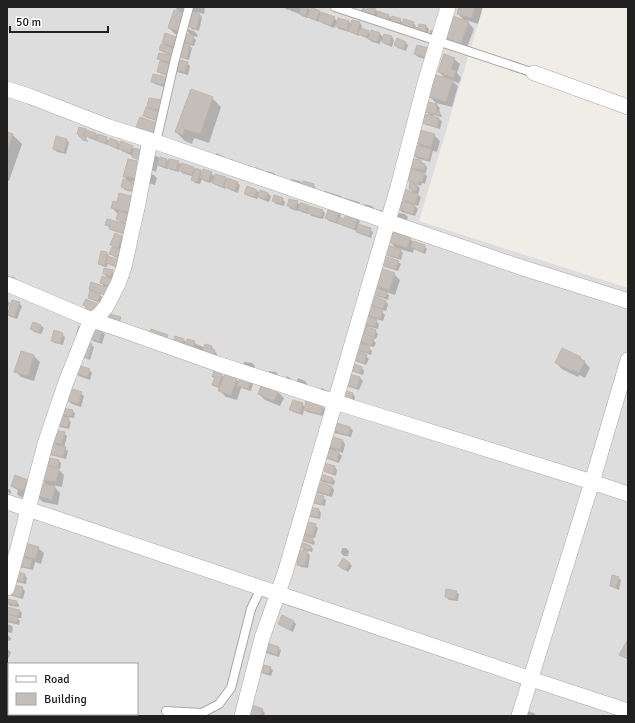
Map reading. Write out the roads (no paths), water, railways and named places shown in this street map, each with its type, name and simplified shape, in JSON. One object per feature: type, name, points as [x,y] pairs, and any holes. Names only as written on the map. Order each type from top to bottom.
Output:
[{"type":"street","points":[[242,716],[262,638],[285,573],[398,188],[425,83],[448,7]]},
{"type":"street","points":[[534,73],[628,107]]},
{"type":"street","points":[[7,89],[29,96],[102,125],[153,141],[518,266],[628,301]]},
{"type":"street","points":[[7,588],[46,441],[66,382],[87,329],[92,320],[106,307],[118,284],[124,267],[153,141]]},
{"type":"street","points":[[7,284],[92,320],[218,364],[628,494]]},
{"type":"street","points":[[519,716],[592,482],[628,360]]},
{"type":"street","points":[[7,502],[628,711]]},
{"type":"lane","points":[[153,141],[189,7]]},
{"type":"lane","points":[[335,7],[534,73]]},
{"type":"lane","points":[[166,711],[202,713],[219,704],[231,688],[251,609],[261,588]]}]
